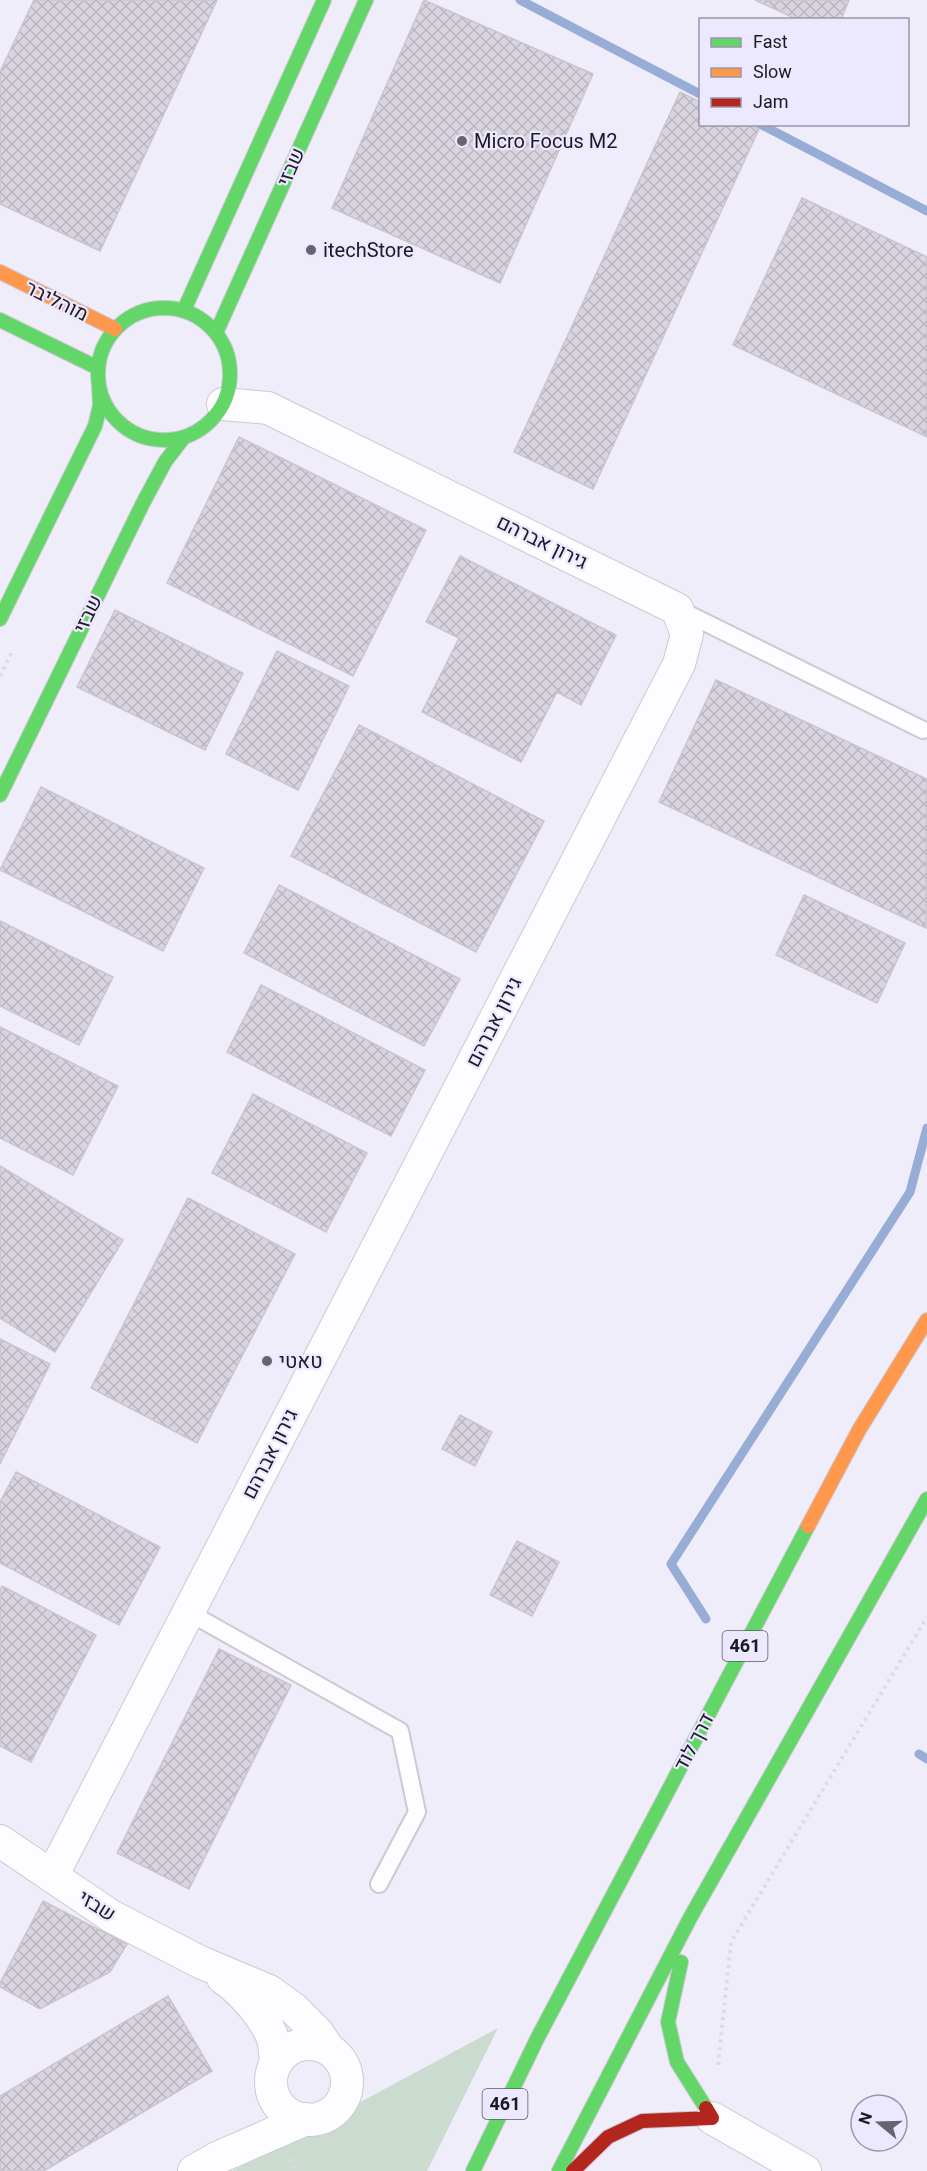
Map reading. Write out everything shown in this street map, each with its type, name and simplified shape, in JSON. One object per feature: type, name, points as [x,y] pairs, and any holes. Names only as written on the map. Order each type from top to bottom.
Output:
[{"type":"main road","name":"שבזי","points":[[184,310],[324,0]]},
{"type":"main road","name":"שבזי","points":[[216,333],[366,0]]},
{"type":"main road","name":"מוהליבר","points":[[0,272],[115,329]]},
{"type":"main road","points":[[0,618],[95,426],[100,406],[98,368],[103,347],[115,329],[129,317],[146,310],[165,308],[184,310],[201,319],[216,333],[227,355],[230,380],[223,404],[209,423],[184,437],[166,441],[147,439],[129,431],[115,419],[104,404],[99,386]]},
{"type":"main road","points":[[0,320],[98,368]]},
{"type":"main road","name":"שבזי","points":[[0,795],[143,503],[165,462],[184,437]]},
{"type":"main road","name":"דרך לוד","points":[[473,2171],[537,2037],[843,1462],[927,1320]]},
{"type":"main road","points":[[560,2171],[690,1918],[927,1499]]},
{"type":"main road","points":[[573,2171],[608,2137],[642,2121],[712,2118],[677,2062],[668,2022],[690,1918]]},
{"type":"street","name":"גירון אברהם","points":[[52,1876],[679,664],[687,634],[677,609],[268,408],[223,404]]},
{"type":"street","name":"שבזי","points":[[0,1841],[111,1916],[200,1962],[269,1991],[302,2016],[328,2048]]},
{"type":"street","name":"שבזי","points":[[200,1962],[233,1985],[255,2009],[272,2037],[274,2076]]},
{"type":"street","points":[[316,2044],[328,2048],[337,2056],[344,2066],[347,2079],[346,2092],[340,2104],[331,2113],[306,2120],[206,2165],[248,2130],[261,2110],[283,2054],[293,2047],[316,2044]]},
{"type":"street","points":[[274,2076],[276,2099],[283,2110],[294,2117],[306,2120]]},
{"type":"street","points":[[712,2118],[805,2171]]},
{"type":"lane","points":[[677,609],[923,730]]},
{"type":"lane","points":[[188,1612],[400,1731],[417,1812],[379,1884]]},
{"type":"path","points":[[712,2118],[731,1942],[927,1617]]},
{"type":"green space","points":[[498,2028],[427,2171],[232,2171]]},
{"type":"building","points":[[34,0],[217,0],[100,251],[0,204],[0,72]]},
{"type":"building","name":"Micro Focus M2","points":[[424,0],[593,74],[500,283],[332,208]]},
{"type":"building","points":[[755,0],[849,0],[842,18],[794,18]]},
{"type":"building","points":[[680,92],[699,102],[699,126],[753,126],[759,129],[593,489],[514,452]]},
{"type":"building","points":[[802,198],[927,257],[927,437],[733,345]]},
{"type":"building","points":[[239,437],[426,530],[353,676],[167,583]]},
{"type":"building","points":[[460,556],[616,635],[581,705],[557,692],[521,762],[422,712],[459,638],[426,622]]},
{"type":"building","points":[[115,610],[243,673],[205,750],[77,687]]},
{"type":"building","points":[[277,651],[349,686],[298,790],[226,754]]},
{"type":"building","points":[[716,680],[927,779],[926,928],[659,802]]},
{"type":"building","points":[[359,725],[544,821],[476,952],[291,856]]},
{"type":"building","points":[[41,787],[204,868],[163,951],[0,870]]},
{"type":"building","points":[[279,885],[460,979],[424,1046],[244,953]]},
{"type":"building","points":[[804,895],[905,943],[877,1003],[776,955]]},
{"type":"building","points":[[0,921],[113,977],[79,1045],[0,1006]]},
{"type":"building","points":[[261,985],[425,1070],[391,1136],[227,1052]]},
{"type":"building","points":[[0,1027],[118,1086],[73,1175],[0,1138]]},
{"type":"building","points":[[253,1094],[367,1153],[326,1232],[212,1173]]},
{"type":"building","points":[[0,1166],[123,1240],[55,1352],[0,1318]]},
{"type":"building","points":[[188,1198],[295,1254],[197,1443],[91,1388]]},
{"type":"building","points":[[0,1339],[50,1364],[0,1464]]},
{"type":"building","points":[[460,1415],[492,1432],[475,1466],[442,1449]]},
{"type":"building","points":[[16,1472],[160,1547],[119,1625],[0,1563],[0,1502]]},
{"type":"building","points":[[517,1541],[559,1562],[532,1616],[490,1595]]},
{"type":"building","points":[[2,1586],[96,1635],[31,1762],[0,1746],[0,1591]]},
{"type":"building","points":[[219,1649],[291,1685],[189,1889],[117,1853]]},
{"type":"building","points":[[43,1901],[127,1944],[110,1972],[40,2009],[0,1987],[0,1983]]},
{"type":"building","points":[[168,1996],[212,2071],[44,2171],[0,2171],[0,2096]]},
{"type":"waterway","points":[[520,0],[699,93]]},
{"type":"waterway","points":[[764,126],[927,211]]},
{"type":"waterway","points":[[706,1619],[671,1564],[910,1192],[927,1128]]},
{"type":"waterway","points":[[919,1754],[927,1759]]},
{"type":"traffic: fast","points":[[184,310],[324,0]]},
{"type":"traffic: fast","points":[[216,333],[366,0]]},
{"type":"traffic: fast","points":[[164,308],[189,313],[211,327],[225,349],[230,374],[225,399],[211,421],[189,435],[164,440],[139,435],[117,421],[103,399],[98,374],[103,349],[117,327],[139,313],[164,308]]},
{"type":"traffic: fast","points":[[0,320],[98,368]]},
{"type":"traffic: fast","points":[[0,619],[95,426],[100,406],[99,386]]},
{"type":"traffic: fast","points":[[0,795],[143,503],[165,462],[184,437]]},
{"type":"traffic: fast","points":[[559,2171],[690,1918],[927,1499]]},
{"type":"traffic: fast","points":[[473,2171],[538,2037],[808,1526]]},
{"type":"traffic: fast","points":[[681,1962],[668,2022],[677,2062],[706,2108]]},
{"type":"traffic: slow","points":[[0,272],[115,329]]},
{"type":"traffic: slow","points":[[808,1526],[859,1430],[927,1320]]},
{"type":"traffic: jam","points":[[573,2171],[608,2137],[642,2121],[712,2118],[706,2108]]},
{"type":"place","name":"Micro Focus M2","points":[[462,141]]},
{"type":"place","name":"itechStore","points":[[311,250]]},
{"type":"place","name":"טאטי","points":[[267,1361]]}]
